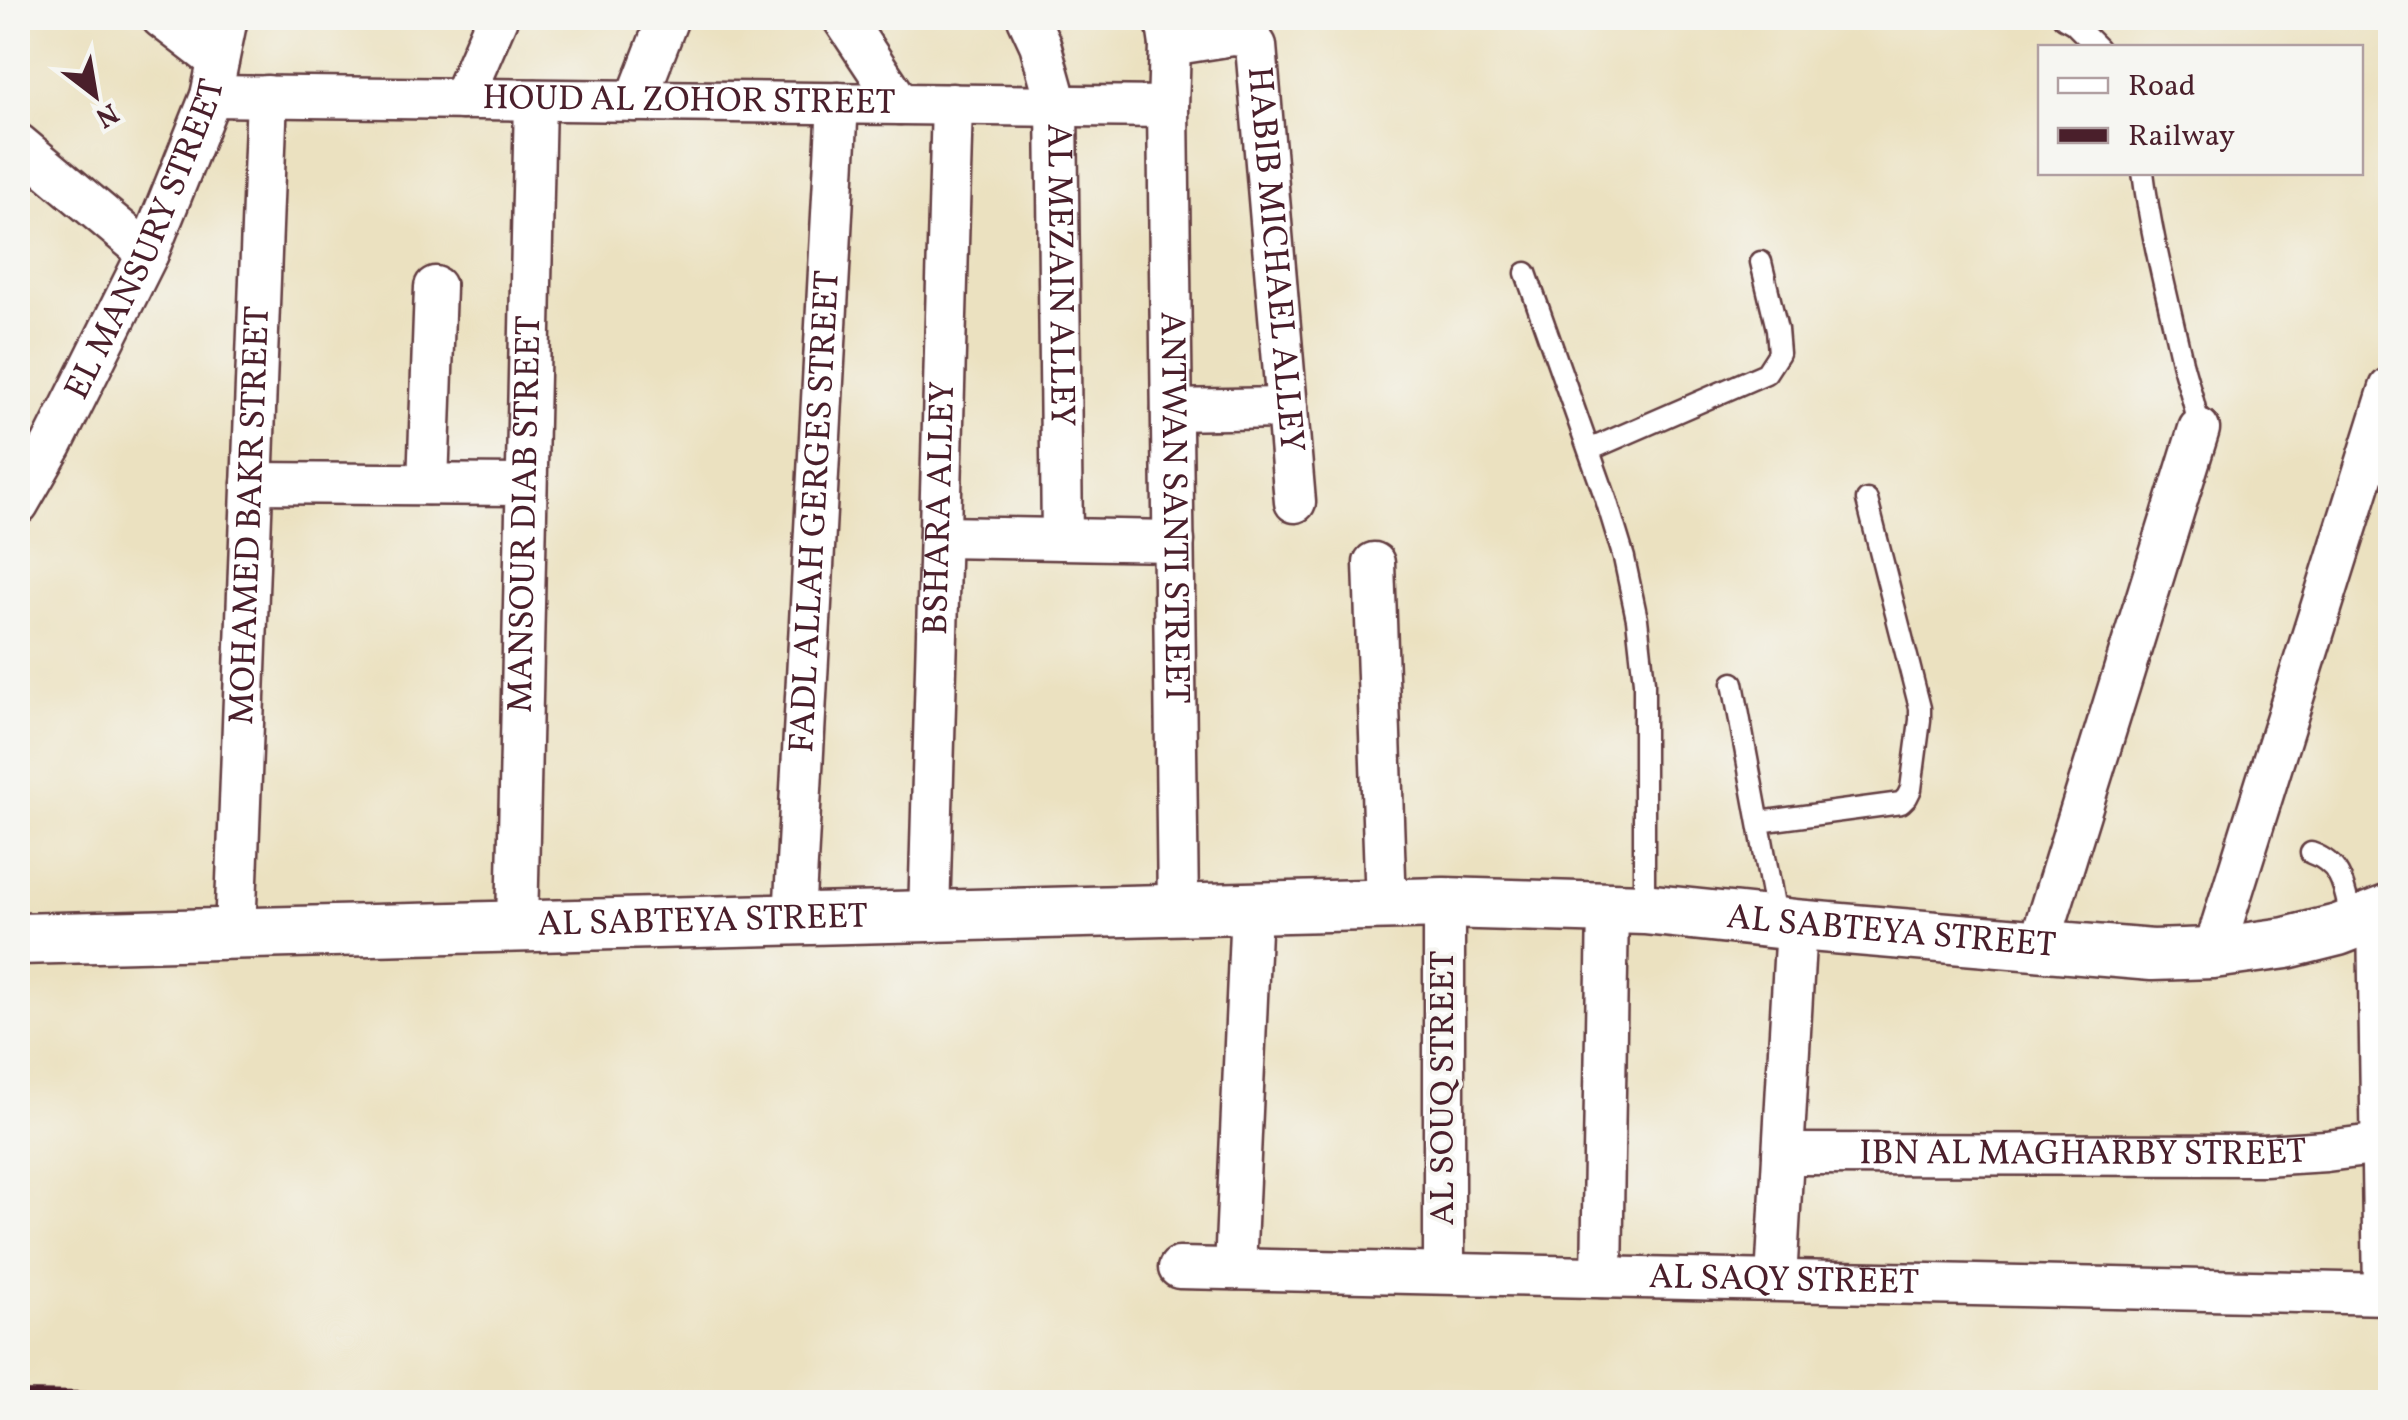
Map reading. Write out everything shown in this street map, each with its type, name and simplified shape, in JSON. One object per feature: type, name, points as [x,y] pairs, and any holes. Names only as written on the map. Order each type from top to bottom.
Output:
[{"type":"street","points":[[162,18],[214,78]]},
{"type":"street","name":"EL MANSURY STREET","points":[[18,504],[52,445],[148,253],[214,78],[228,18]]},
{"type":"street","points":[[462,98],[497,18]]},
{"type":"street","points":[[636,101],[668,18]]},
{"type":"street","points":[[843,18],[900,104]]},
{"type":"street","name":"AL MEZAIN ALLEY","points":[[1028,18],[1040,44],[1057,105],[1062,538]]},
{"type":"street","name":"ANTWAN SANTI STREET","points":[[1168,31],[1178,910]]},
{"type":"street","name":"HABIB MICHAEL ALLEY","points":[[1168,31],[1233,34],[1247,37],[1256,46],[1296,502]]},
{"type":"street","name":"HOUD AL ZOHOR STREET","points":[[214,78],[267,96],[1168,107]]},
{"type":"street","name":"MOHAMED BAKR STREET","points":[[235,934],[267,96]]},
{"type":"street","name":"MANSOUR DIAB STREET","points":[[517,926],[534,100]]},
{"type":"street","name":"FADL ALLAH GERGES STREET","points":[[794,919],[838,103]]},
{"type":"street","name":"BSHARA ALLEY","points":[[929,916],[952,104]]},
{"type":"street","points":[[18,144],[148,253]]},
{"type":"street","points":[[428,484],[435,286]]},
{"type":"street","points":[[2213,953],[2389,394]]},
{"type":"street","points":[[1172,410],[1288,408]]},
{"type":"street","points":[[2039,945],[2199,429]]},
{"type":"street","points":[[252,483],[526,485]]},
{"type":"street","points":[[940,537],[1174,541]]},
{"type":"street","points":[[1374,564],[1386,904]]},
{"type":"street","name":"AL SABTEYA STREET","points":[[18,939],[1444,904],[1626,908],[2152,955],[2213,953],[2286,943],[2374,917]]},
{"type":"street","name":"AL SOUQ STREET","points":[[1444,904],[1444,1273]]},
{"type":"street","points":[[1235,1269],[1251,908]]},
{"type":"street","points":[[1602,1277],[1626,908]]},
{"type":"street","points":[[2374,917],[2386,1144],[2387,1294]]},
{"type":"street","points":[[1776,1280],[1783,1154],[1787,924]]},
{"type":"street","name":"IBN AL MAGHARBY STREET","points":[[1783,1154],[2264,1155],[2386,1144]]},
{"type":"street","name":"AL SAQY STREET","points":[[1178,1268],[2387,1294]]},
{"type":"lane","points":[[2064,18],[2095,45]]},
{"type":"lane","points":[[2143,175],[2165,288],[2199,429]]},
{"type":"lane","points":[[1588,450],[1766,373],[1779,354],[1761,262]]},
{"type":"lane","points":[[1526,273],[1624,558],[1637,619],[1644,682],[1626,908]]},
{"type":"lane","points":[[1759,822],[1900,803],[1907,798],[1920,708],[1868,500]]},
{"type":"lane","points":[[1733,683],[1759,822],[1787,924]]},
{"type":"lane","points":[[2311,853],[2334,866],[2374,917]]},
{"type":"railway","points":[[18,1394],[604,1402]]}]
